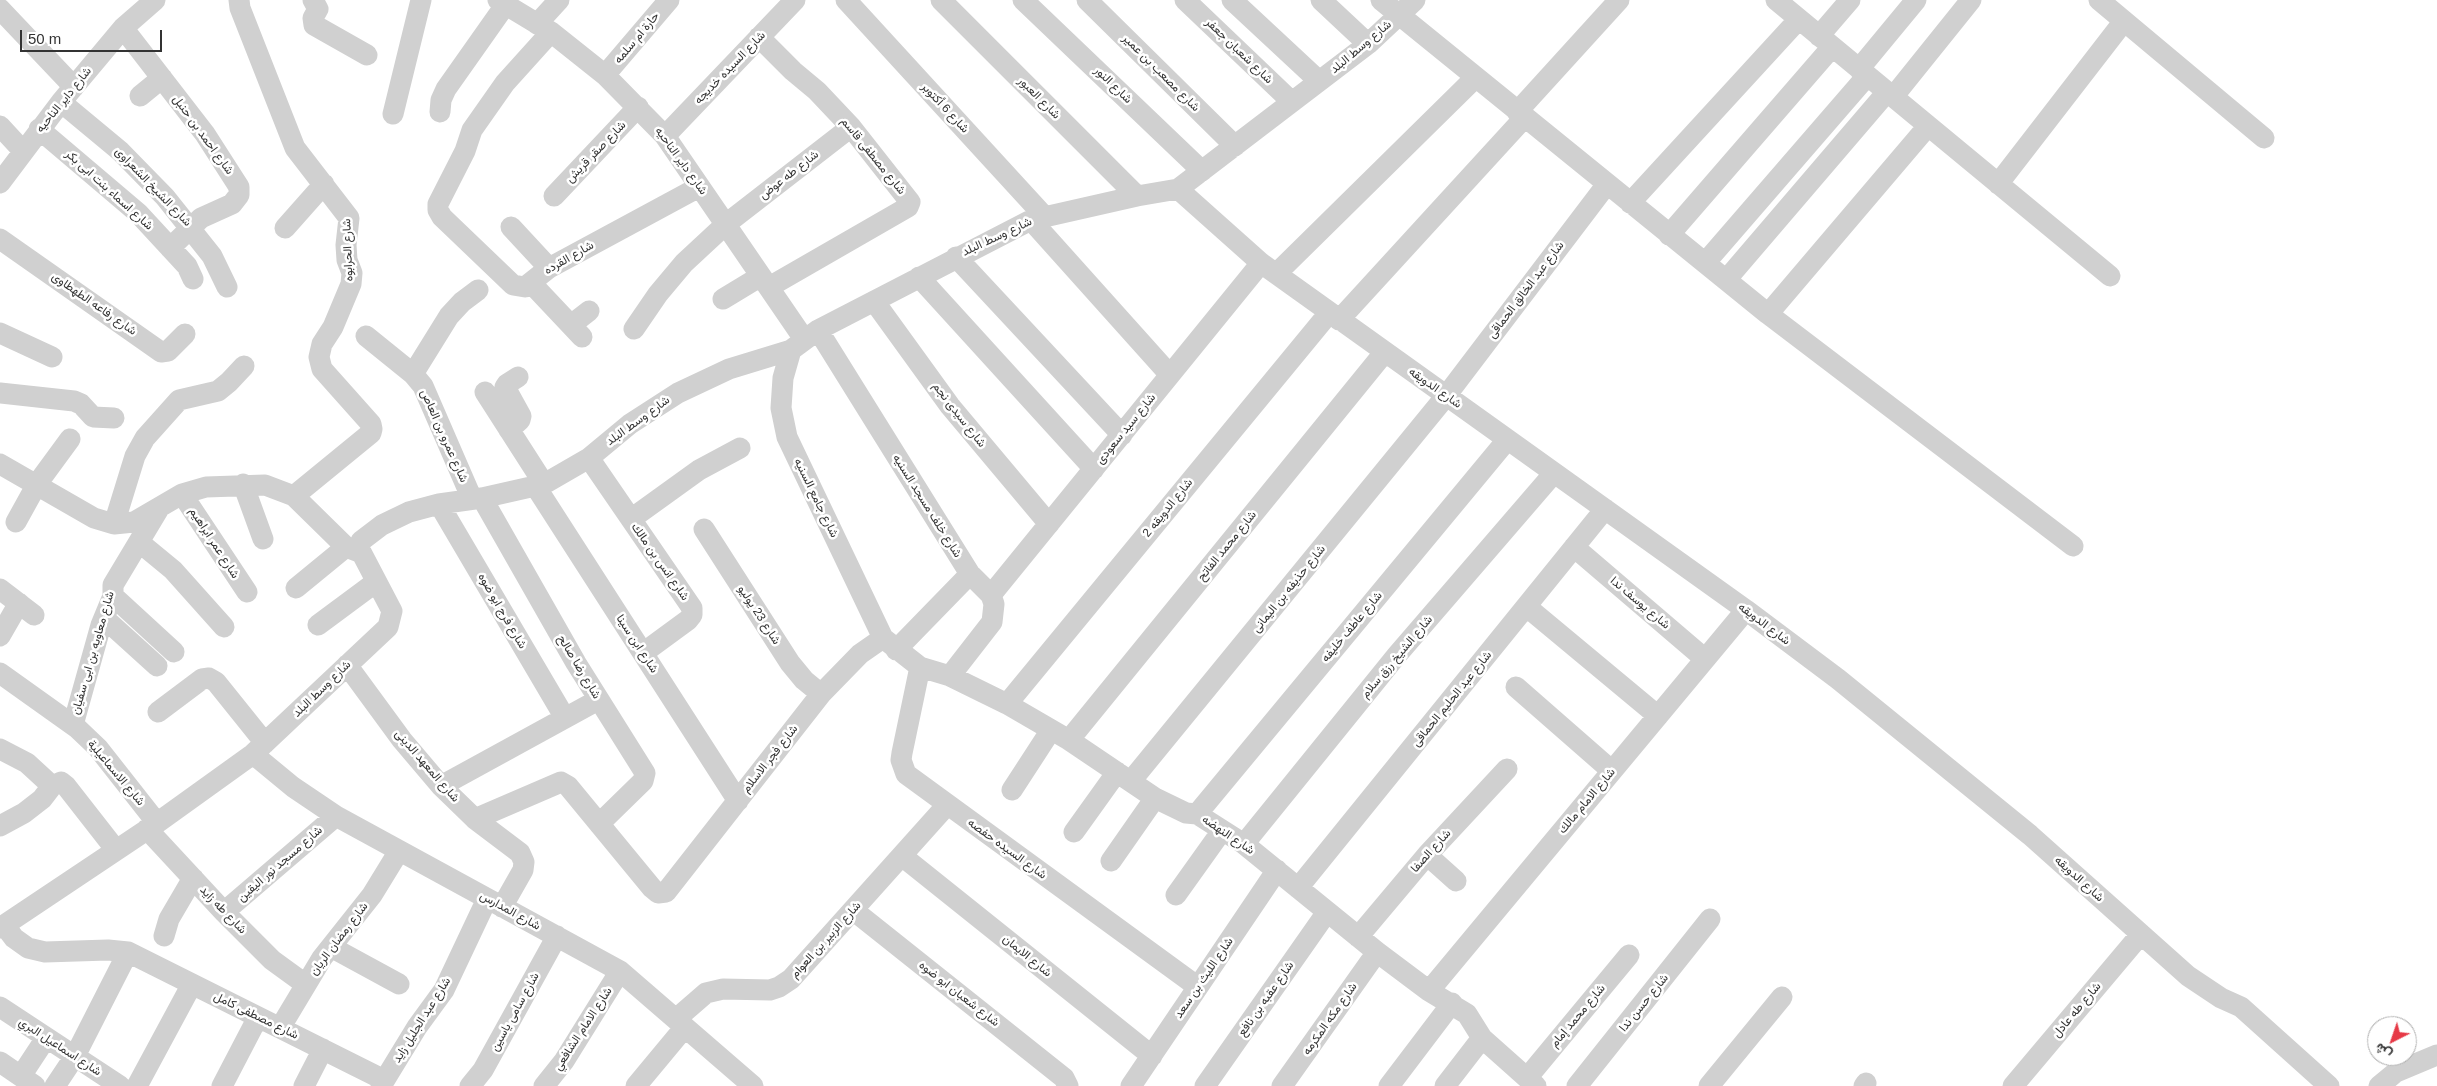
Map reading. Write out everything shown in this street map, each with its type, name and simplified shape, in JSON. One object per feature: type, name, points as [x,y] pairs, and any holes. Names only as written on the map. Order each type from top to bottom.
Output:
[{"type":"street","name":"شارع داير الناحيه","points":[[0,183],[67,94],[123,28],[155,0]]},
{"type":"street","name":"شارع الحرابوه","points":[[239,0],[240,8],[294,148],[349,218],[346,245],[347,260],[352,277],[351,284],[333,327],[320,351],[320,365],[371,424],[372,429],[371,433],[294,496]]},
{"type":"street","points":[[313,0],[318,9],[313,20],[314,25],[367,54]]},
{"type":"street","points":[[392,114],[421,0]]},
{"type":"street","points":[[544,28],[559,0]]},
{"type":"street","name":"حارة ام سلمه","points":[[605,76],[669,0]]},
{"type":"street","name":"شارع 6 أكتوبر","points":[[846,0],[1038,218],[1170,375]]},
{"type":"street","name":"شارع العبور","points":[[941,0],[1136,196]]},
{"type":"street","name":"شارع النور","points":[[1023,0],[1202,171]]},
{"type":"street","name":"شارع مصعب بن عمير","points":[[1086,0],[1235,146]]},
{"type":"street","name":"شارع شعبان جعفر","points":[[1185,0],[1292,102]]},
{"type":"street","points":[[1232,0],[1319,81]]},
{"type":"street","points":[[1321,0],[1368,44]]},
{"type":"street","points":[[1381,0],[1398,16],[1768,314],[2074,546]]},
{"type":"street","name":"شارع وسط البلد","points":[[2,926],[152,826],[259,749],[391,622],[392,611],[376,582],[353,550],[361,541],[382,525],[409,512],[440,504],[477,499],[540,486],[589,458],[630,424],[678,393],[730,369],[804,340],[956,257],[1038,218],[1136,196],[1178,189],[1368,44],[1415,0]]},
{"type":"street","name":"شارع الدويقه 2","points":[[1007,704],[1334,316],[1521,115],[1619,0]]},
{"type":"street","points":[[1776,0],[2110,276]]},
{"type":"street","points":[[1669,235],[1826,41],[1850,0]]},
{"type":"street","points":[[1705,263],[1863,72],[1916,0]]},
{"type":"street","points":[[1726,280],[1971,0]]},
{"type":"street","points":[[2099,0],[2264,138]]},
{"type":"street","name":"شارع داير الناحيه","points":[[502,2],[544,28],[605,76],[665,136],[804,340]]},
{"type":"street","points":[[440,112],[441,100],[446,88],[502,2]]},
{"type":"street","name":"شارع السيده خديجه","points":[[665,136],[759,37],[788,2]]},
{"type":"street","name":"شارع الشيخ الشعراوى","points":[[0,9],[67,94],[165,197],[191,228],[212,256],[227,287]]},
{"type":"street","points":[[1630,203],[1799,20]]},
{"type":"street","points":[[1998,184],[2124,21]]},
{"type":"street","name":"شارع احمد بن حنبل","points":[[123,28],[205,134],[239,187],[239,195],[232,204],[201,218],[170,248]]},
{"type":"street","name":"شارع القرده","points":[[544,28],[472,130],[464,152],[438,204],[438,210],[442,217],[513,285],[526,288],[549,268],[700,187]]},
{"type":"street","name":"شارع مصطفى قاسم","points":[[759,37],[793,71],[817,91],[851,126],[908,199],[909,206],[765,281]]},
{"type":"street","name":"شارع سيد سعودى","points":[[991,595],[1170,375],[1268,268],[1476,77]]},
{"type":"street","points":[[140,96],[162,78]]},
{"type":"street","name":"شارع صقر قريش","points":[[554,196],[638,107]]},
{"type":"street","points":[[0,126],[23,151]]},
{"type":"street","name":"شارع طه عوض","points":[[634,329],[658,294],[684,263],[726,224],[851,126]]},
{"type":"street","points":[[1768,314],[1928,126]]},
{"type":"street","name":"شارع اسماء بنت ابى بكر","points":[[39,130],[138,213],[187,266],[193,278]]},
{"type":"street","points":[[285,228],[324,184]]},
{"type":"street","name":"شارع عبد الخالق الحماقى","points":[[1446,396],[1607,184]]},
{"type":"street","name":"شارع الدويقه","points":[[1178,189],[1268,268],[1746,610],[1838,679],[2014,822],[2188,976],[2221,998],[2241,1007],[2329,1086]]},
{"type":"street","points":[[511,227],[549,268]]},
{"type":"street","name":"شارع رفاعه الطهطاوى","points":[[0,239],[161,352],[168,351],[185,334]]},
{"type":"street","points":[[956,257],[1122,435]]},
{"type":"street","points":[[919,277],[1094,469]]},
{"type":"street","points":[[723,299],[765,281]]},
{"type":"street","points":[[532,284],[576,331],[589,311]]},
{"type":"street","points":[[413,374],[449,316],[462,302],[478,290]]},
{"type":"street","name":"شارع سيدى نجم","points":[[874,301],[950,406],[1049,524]]},
{"type":"street","points":[[0,333],[52,357]]},
{"type":"street","name":"شارع عمرو بن العاص","points":[[366,336],[413,374],[429,398],[477,499]]},
{"type":"street","name":"شارع خلف مسجد السنيه","points":[[804,340],[970,574],[991,595]]},
{"type":"street","name":"شارع جامع السنيه","points":[[804,340],[783,378],[781,408],[787,437],[890,644]]},
{"type":"street","name":"شارع محمد الفاتح","points":[[1012,790],[1384,352]]},
{"type":"street","points":[[114,524],[135,456],[145,438],[179,400],[218,391],[244,366]]},
{"type":"street","points":[[509,430],[522,416],[505,387],[518,377]]},
{"type":"street","name":"شارع ابن سينا","points":[[485,392],[509,430],[540,486],[643,653],[738,801]]},
{"type":"street","points":[[0,394],[74,401],[81,404],[93,417],[114,418]]},
{"type":"street","name":"شارع حذيفه بن اليمانى","points":[[1074,832],[1124,777],[1446,396]]},
{"type":"street","points":[[16,522],[37,484],[70,439]]},
{"type":"street","name":"شارع عاطف خليفه","points":[[1197,814],[1507,440]]},
{"type":"street","points":[[631,519],[699,470],[740,448]]},
{"type":"street","name":"شارع انس بن مالك","points":[[589,458],[690,605],[692,612],[688,620],[643,653]]},
{"type":"street","points":[[0,464],[94,518],[114,524],[134,522],[182,494],[206,487],[243,484],[265,485],[294,496],[353,550],[296,588]]},
{"type":"street","name":"شارع الشيخ رزق سلام","points":[[1244,844],[1397,655],[1554,473]]},
{"type":"street","points":[[243,484],[264,539]]},
{"type":"street","name":"شارع عمر ابراهيم","points":[[182,494],[247,592]]},
{"type":"street","name":"شارع رضا صالح","points":[[477,499],[645,776],[643,781],[599,824]]},
{"type":"street","name":"شارع فرج ابو ضوه","points":[[440,504],[565,718]]},
{"type":"street","name":"شارع معاويه بن ابى سفيان","points":[[73,725],[112,596],[113,585],[161,505]]},
{"type":"street","name":"شارع عبد الحليم الحماقى","points":[[1298,888],[1605,509]]},
{"type":"street","name":"شارع 23 يوليو","points":[[704,529],[790,662],[804,680],[822,694]]},
{"type":"street","points":[[139,542],[173,570],[224,627]]},
{"type":"street","name":"شارع يوسف ندا","points":[[1574,547],[1705,658]]},
{"type":"street","name":"شارع فجر الاسلام","points":[[599,824],[652,888],[662,893],[670,891],[822,694],[860,654],[890,644],[970,574]]},
{"type":"street","points":[[318,625],[376,582]]},
{"type":"street","points":[[0,588],[27,609],[0,636]]},
{"type":"street","points":[[950,676],[992,622],[994,604],[991,595]]},
{"type":"street","points":[[112,596],[174,652]]},
{"type":"street","points":[[1526,607],[1658,716]]},
{"type":"street","name":"شارع الامام مالك","points":[[1429,991],[1746,610]]},
{"type":"street","points":[[104,618],[157,666]]},
{"type":"street","name":"شارع النهضه","points":[[890,644],[920,666],[950,676],[1007,704],[1060,735],[1155,798],[1186,813],[1197,814],[1221,832],[1244,844],[1377,952],[1429,991],[1452,1003],[1467,1014],[1482,1038],[1532,1082]]},
{"type":"street","name":"شارع المعهد الدينى","points":[[348,665],[402,740],[441,786],[475,819],[520,853],[524,862],[523,870],[495,903]]},
{"type":"street","name":"شارع السيده حفصه","points":[[920,666],[901,760],[910,779],[1198,987]]},
{"type":"street","name":"شارع الاسماعيلية","points":[[0,673],[73,725],[98,748],[152,826]]},
{"type":"street","name":"شارع المدارس","points":[[158,712],[202,679],[209,678],[216,682],[259,749],[293,787],[336,816],[620,971],[753,1086]]},
{"type":"street","points":[[1516,687],[1612,771]]},
{"type":"street","points":[[441,786],[598,700]]},
{"type":"street","points":[[0,749],[27,763],[52,786]]},
{"type":"street","name":"شارع الصفا","points":[[1358,937],[1427,855],[1507,769]]},
{"type":"street","points":[[0,826],[24,813],[42,799],[52,786],[59,782],[64,784],[116,850]]},
{"type":"street","points":[[475,819],[561,782],[568,786],[599,824]]},
{"type":"street","points":[[1111,861],[1155,798]]},
{"type":"street","name":"شارع الزبير بن العوام","points":[[636,1086],[680,1023],[706,993],[723,989],[770,990],[779,988],[792,979],[947,805]]},
{"type":"street","name":"شارع مسجد نور اليقين","points":[[224,912],[336,816]]},
{"type":"street","name":"شارع طه زايد","points":[[152,826],[192,878],[224,912],[272,960],[305,984]]},
{"type":"street","points":[[1176,895],[1221,832]]},
{"type":"street","name":"شارع رمضان الريان","points":[[280,1028],[305,984],[372,895],[399,850]]},
{"type":"street","points":[[1427,855],[1456,881]]},
{"type":"street","name":"شارع الايمان","points":[[902,856],[1152,1056]]},
{"type":"street","name":"شارع الليث بن سعد","points":[[1132,1086],[1277,870]]},
{"type":"street","points":[[164,936],[169,919],[192,878]]},
{"type":"street","name":"شارع عبد الجليل زايد","points":[[383,1083],[417,1027],[444,990],[495,903]]},
{"type":"street","name":"شارع شعبان ابو ضوه","points":[[853,910],[1066,1082]]},
{"type":"street","name":"شارع عقبه بن نافع","points":[[1205,1086],[1327,912]]},
{"type":"street","name":"شارع حسن ندا","points":[[1577,1086],[1710,919]]},
{"type":"street","name":"شارع مصطفى كامل","points":[[2,926],[28,948],[45,952],[108,950],[128,952],[323,1050],[383,1083]]},
{"type":"street","name":"شارع طه عادل","points":[[2013,1086],[2140,934]]},
{"type":"street","name":"شارع سامى ياسين","points":[[470,1086],[483,1070],[556,936]]},
{"type":"street","points":[[331,947],[399,984]]},
{"type":"street","points":[[54,1086],[75,1056],[128,952]]},
{"type":"street","name":"شارع مكه المكرمه","points":[[1282,1086],[1377,952]]},
{"type":"street","name":"شارع محمد إمام","points":[[1532,1082],[1629,955]]},
{"type":"street","name":"شارع الامام الشافعي","points":[[544,1086],[564,1061],[620,971]]},
{"type":"street","points":[[137,1086],[192,984]]},
{"type":"street","points":[[1709,1086],[1782,997]]},
{"type":"street","points":[[1389,1086],[1452,1003]]},
{"type":"street","name":"شارع اسماعيل البري","points":[[0,1007],[120,1086]]},
{"type":"street","points":[[222,1086],[258,1017]]},
{"type":"street","points":[[0,1062],[28,1081],[46,1038]]},
{"type":"street","points":[[1445,1086],[1482,1038]]},
{"type":"street","points":[[304,1086],[323,1050]]},
{"type":"street","points":[[2379,1086],[2396,1072],[2437,1055]]}]
